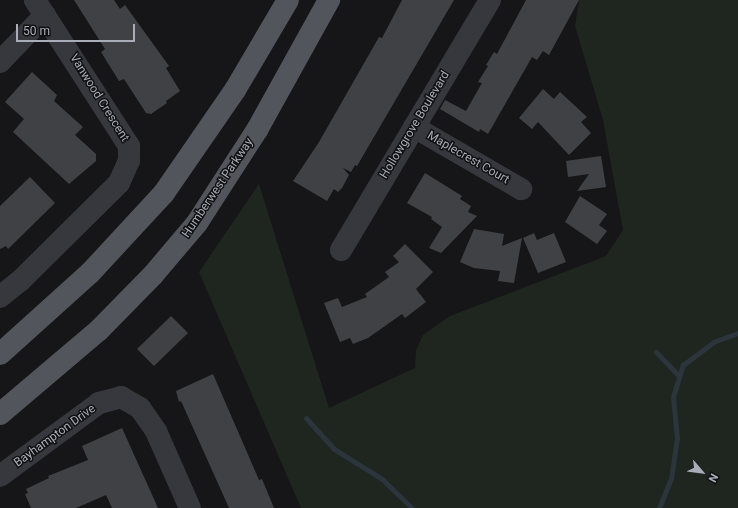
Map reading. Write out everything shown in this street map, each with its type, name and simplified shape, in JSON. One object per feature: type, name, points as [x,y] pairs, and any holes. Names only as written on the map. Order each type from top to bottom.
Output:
[{"type":"main road","points":[[0,354],[90,274],[164,193],[235,90],[288,0]]},
{"type":"main road","name":"Humberwest Parkway","points":[[0,414],[99,330],[154,275],[197,223],[257,130],[329,0]]},
{"type":"street","name":"Hollowgrove Boulevard","points":[[341,250],[490,0]]},
{"type":"street","points":[[0,62],[40,7]]},
{"type":"street","name":"Vanwood Crescent","points":[[0,297],[21,280],[119,183],[129,161],[129,146],[40,7]]},
{"type":"street","name":"Maplecrest Court","points":[[414,127],[521,189]]},
{"type":"street","name":"Bayhampton Drive","points":[[0,476],[99,403],[121,397],[140,408],[156,431],[190,508]]},
{"type":"shaded area","points":[[579,0],[738,0],[738,508],[301,508],[199,272],[259,184],[329,408],[415,368],[416,350],[423,335],[450,316],[606,256],[623,230],[603,120],[575,26]]},
{"type":"building","points":[[74,0],[114,0],[120,9],[125,5],[169,66],[166,68],[180,91],[166,101],[167,103],[151,114],[146,113],[124,79],[119,81],[101,52],[105,49]]},
{"type":"building","points":[[402,0],[454,0],[357,166],[355,165],[351,172],[343,168],[349,175],[342,188],[338,192],[334,189],[327,201],[293,181],[319,142],[379,37],[382,38]]},
{"type":"building","points":[[526,0],[579,0],[549,55],[543,51],[537,60],[532,57],[488,134],[480,129],[479,132],[440,109],[445,100],[466,111],[482,83],[478,82],[488,66],[486,65],[494,52],[497,54]]},
{"type":"building","points":[[32,72],[57,95],[54,101],[83,127],[75,135],[96,154],[96,161],[69,184],[13,132],[24,119],[5,102]]},
{"type":"building","points":[[543,89],[554,99],[560,92],[587,117],[581,122],[591,133],[569,155],[538,122],[532,129],[519,118]]},
{"type":"building","points":[[601,156],[606,187],[577,191],[589,174],[568,177],[566,161]]},
{"type":"building","points":[[425,173],[462,196],[460,199],[471,206],[468,212],[477,216],[441,253],[429,248],[442,227],[431,219],[432,217],[407,203]]},
{"type":"building","points":[[30,177],[55,203],[8,249],[6,246],[0,249],[0,206]]},
{"type":"building","points":[[580,196],[607,214],[599,225],[607,231],[597,244],[565,222]]},
{"type":"building","points":[[474,229],[504,234],[502,246],[522,238],[514,283],[498,281],[500,271],[474,268],[460,262]]},
{"type":"building","points":[[534,233],[537,240],[554,233],[566,262],[538,273],[523,238]]},
{"type":"building","points":[[405,244],[433,272],[416,289],[426,302],[405,318],[402,314],[368,338],[353,344],[350,338],[340,342],[324,303],[338,298],[342,307],[367,297],[365,294],[389,277],[385,272],[399,262],[393,256]]},
{"type":"building","points":[[171,316],[188,333],[154,366],[137,349]]},
{"type":"building","points":[[213,374],[259,480],[262,479],[274,508],[229,508],[181,401],[179,402],[176,391]]},
{"type":"building","points":[[122,428],[158,508],[112,508],[106,495],[76,508],[31,508],[25,494],[28,493],[26,489],[49,478],[48,476],[88,460],[82,446]]},
{"type":"waterway","points":[[659,508],[671,479],[677,438],[673,397],[683,365],[713,342],[738,333]]},
{"type":"waterway","points":[[656,352],[679,376]]},
{"type":"waterway","points":[[306,418],[334,449],[382,479],[412,508]]}]
